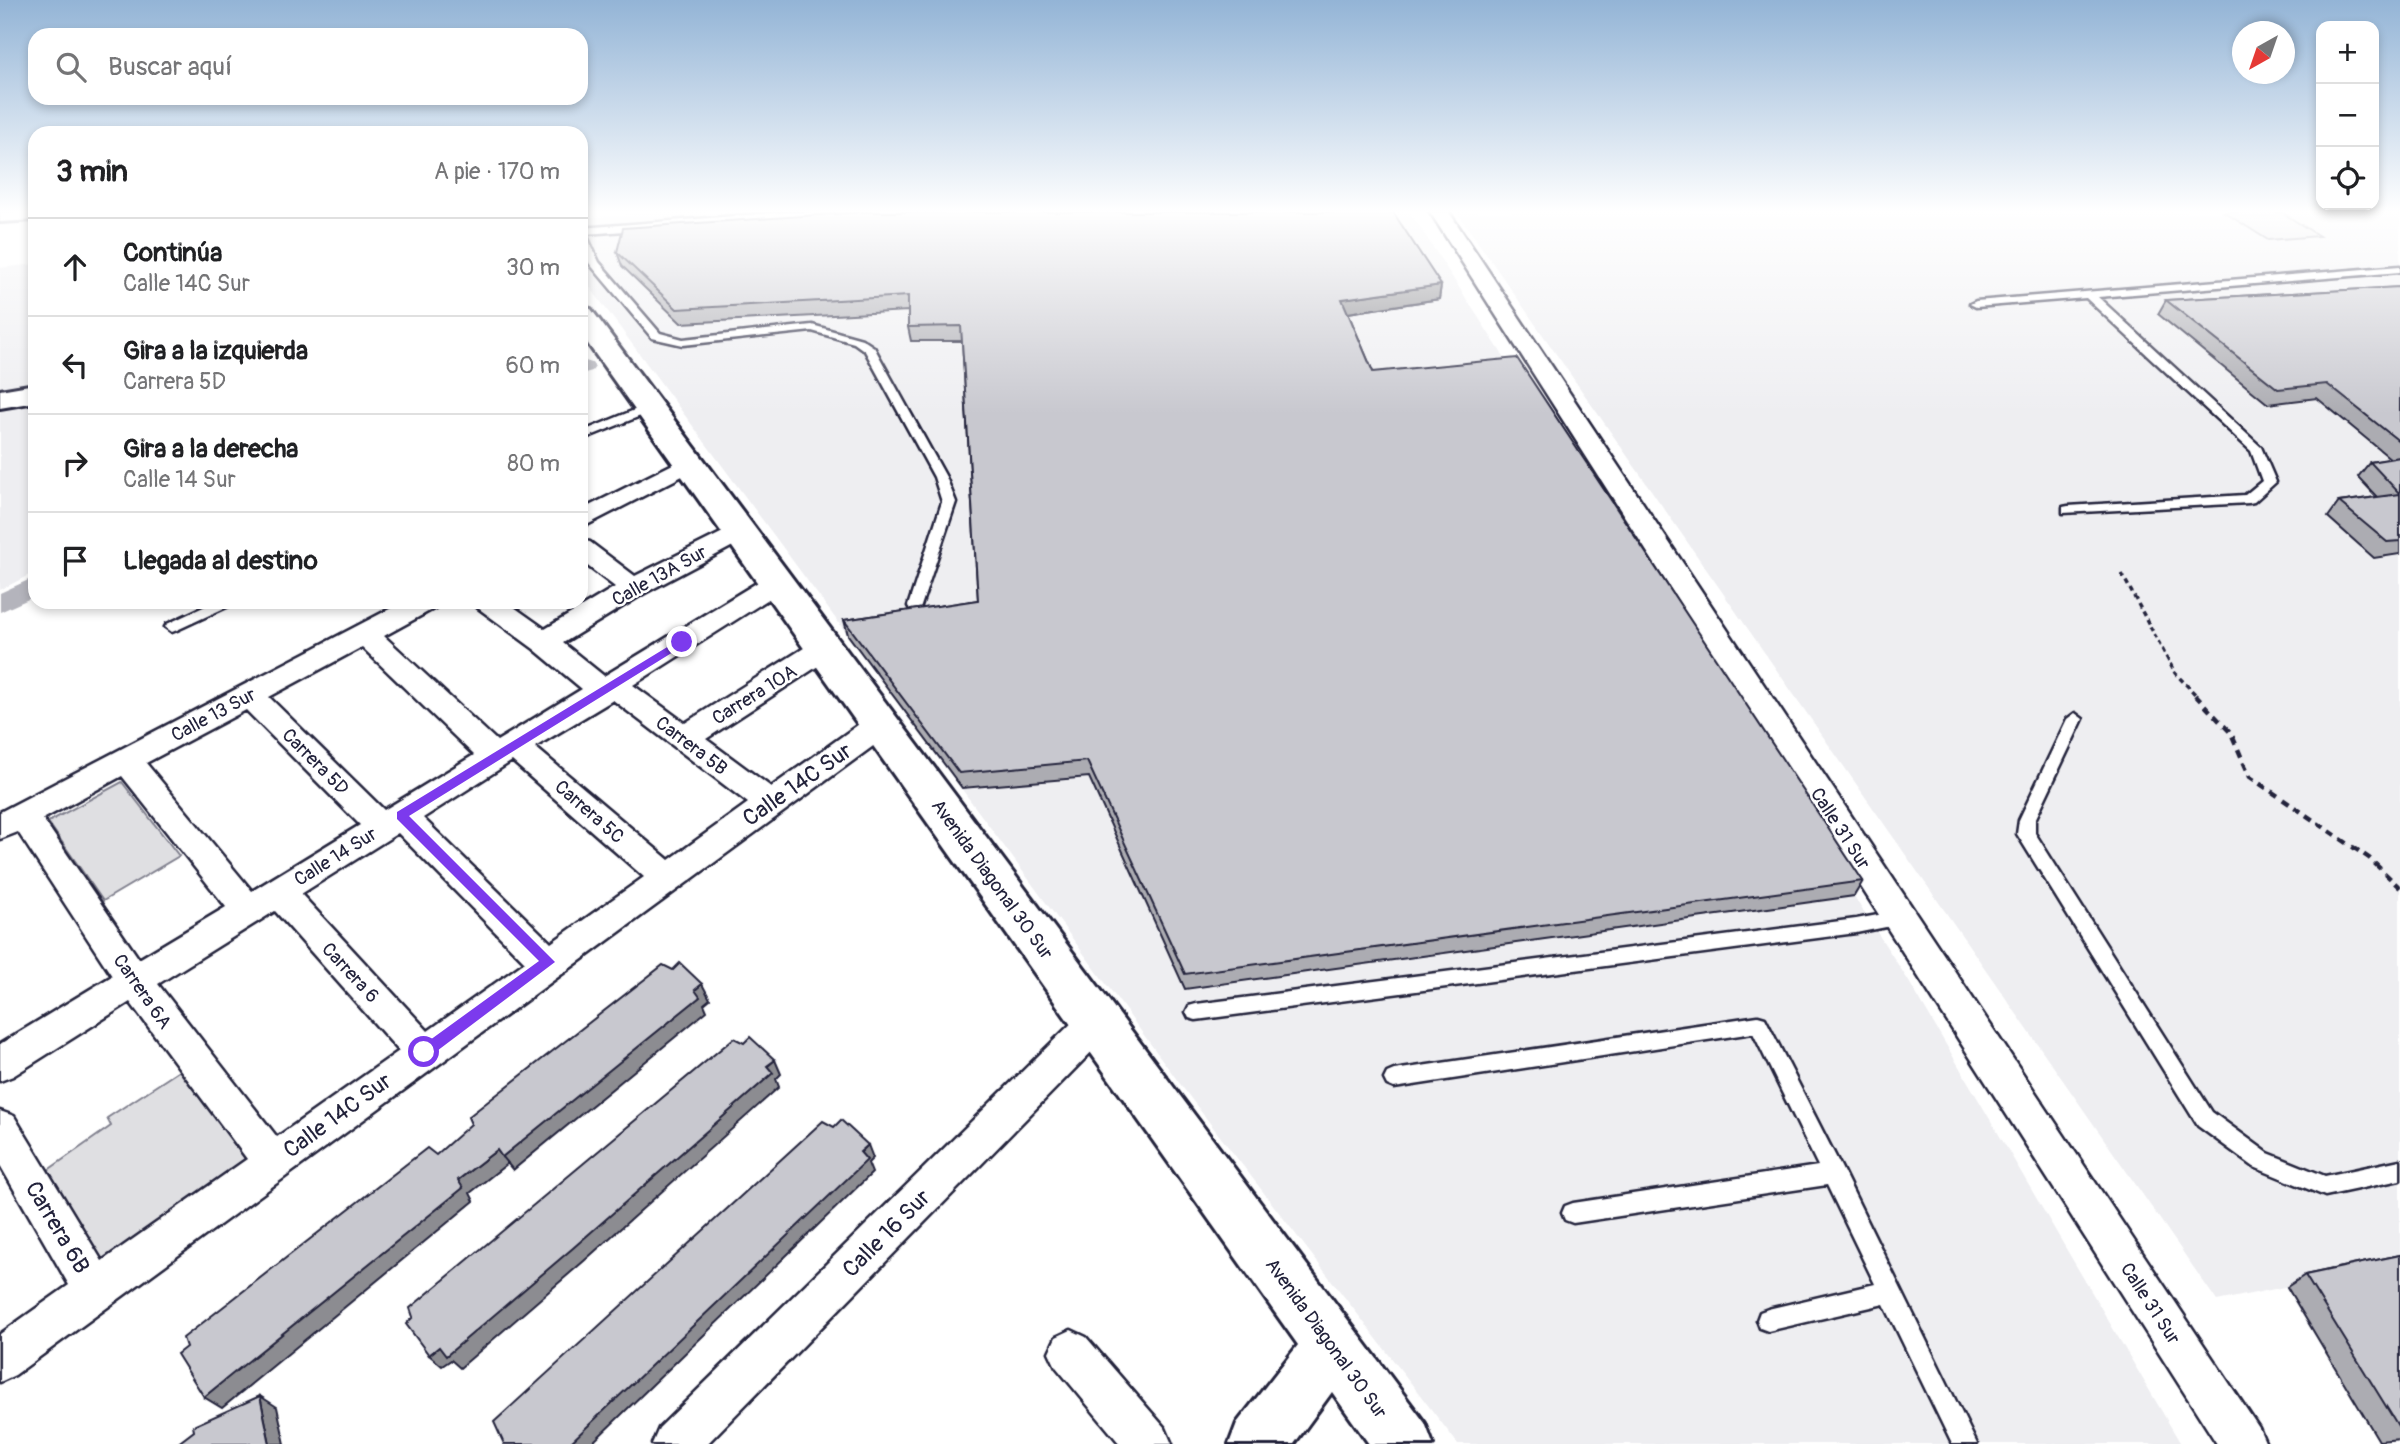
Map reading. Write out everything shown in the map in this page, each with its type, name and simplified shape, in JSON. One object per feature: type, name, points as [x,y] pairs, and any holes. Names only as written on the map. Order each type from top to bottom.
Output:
[{"type":"main road","name":"Avenida Diagonal 30 Sur","points":[[588,326],[1404,1444]]},
{"type":"main road","points":[[0,399],[28,394]]},
{"type":"main road","points":[[1258,1444],[1332,1346]]},
{"type":"street","name":"Calle 31 Sur","points":[[1483,279],[2243,1444]]},
{"type":"street","points":[[588,516],[690,463]]},
{"type":"street","name":"Calle 13A Sur","points":[[544,642],[633,588],[739,532]]},
{"type":"street","points":[[588,553],[633,588]]},
{"type":"street","name":"Calle 14 Sur","points":[[0,1064],[609,689],[776,582]]},
{"type":"street","name":"Calle 13 Sur","points":[[11,821],[412,609]]},
{"type":"street","name":"Carrera 5B","points":[[498,609],[770,803]]},
{"type":"street","name":"Carrera 5C","points":[[365,634],[504,752],[667,877]]},
{"type":"street","name":"Carrera 10A","points":[[682,739],[825,648]]},
{"type":"street","name":"Carrera 5D","points":[[249,695],[548,962]]},
{"type":"street","name":"Calle 14C Sur","points":[[0,1360],[272,1161],[880,725]]},
{"type":"street","name":"Carrera 6","points":[[126,760],[263,901],[424,1052]]},
{"type":"street","name":"Carrera 6A","points":[[11,821],[272,1161]]},
{"type":"street","name":"Calle 16 Sur","points":[[675,1444],[1097,1022]]},
{"type":"street","name":"Carrera 6B","points":[[0,1129],[95,1289]]},
{"type":"street","points":[[1070,1352],[1149,1444]]},
{"type":"lane","points":[[609,279],[656,336],[683,342],[812,328],[858,341],[870,349],[940,477],[949,502],[915,606]]},
{"type":"lane","points":[[1976,304],[2283,279]]},
{"type":"lane","points":[[2068,510],[2249,499],[2269,482],[2257,450],[2089,295]]},
{"type":"lane","points":[[588,433],[649,408]]},
{"type":"lane","points":[[172,627],[211,609]]},
{"type":"lane","points":[[2075,719],[2027,820],[2026,834],[2205,1119],[2261,1160],[2325,1186],[2400,1170]]},
{"type":"lane","points":[[1196,1012],[1856,926],[1900,918]]},
{"type":"lane","points":[[1394,1079],[1758,1024],[1965,1444]]},
{"type":"lane","points":[[1573,1213],[1834,1174]]},
{"type":"lane","points":[[1768,1320],[1888,1292]]},
{"type":"path","points":[[2122,574],[2133,590],[2175,673],[2231,733],[2250,777],[2369,858],[2400,888]]},
{"type":"shaded area","points":[[0,279],[28,279],[28,387],[0,393]]},
{"type":"shaded area","points":[[588,279],[1454,279],[1908,980],[2181,1444],[1458,1444],[1192,1100],[588,284]]},
{"type":"shaded area","points":[[1504,279],[2400,279],[2400,1263],[2217,1301]]},
{"type":"shaded area","points":[[28,400],[28,576],[0,590],[0,406]]},
{"type":"shaded area","points":[[122,782],[179,856],[103,901],[48,822]]},
{"type":"shaded area","points":[[194,1061],[272,1161],[95,1289],[31,1182],[111,1126],[107,1118]]},
{"type":"building","points":[[646,279],[1437,279],[1441,285],[1342,299],[1373,372],[1517,358],[1863,881],[1185,974],[1087,761],[959,773],[844,620],[978,600],[961,326],[908,327],[908,296],[677,309]]},
{"type":"building","points":[[2400,287],[2400,442],[2327,384],[2278,389],[2166,300]]},
{"type":"building","points":[[2400,457],[2400,494],[2370,462]]},
{"type":"building","points":[[2400,494],[2400,541],[2387,542],[2339,502]]},
{"type":"building","points":[[680,963],[702,984],[695,990],[700,997],[502,1157],[497,1150],[458,1180],[463,1188],[204,1397],[177,1354],[186,1347],[183,1338],[427,1148],[436,1155],[471,1124],[468,1117],[663,965],[673,970]]},
{"type":"building","points":[[750,1037],[775,1060],[767,1066],[773,1073],[446,1356],[439,1347],[429,1355],[406,1324],[413,1317],[410,1308],[734,1038],[744,1043]]},
{"type":"building","points":[[841,1120],[868,1145],[860,1152],[867,1160],[569,1444],[504,1444],[494,1422],[823,1121],[834,1127]]},
{"type":"building","points":[[2400,1255],[2400,1429],[2305,1275]]},
{"type":"building","points":[[260,1396],[270,1444],[177,1444],[194,1431],[193,1426]]},
{"type":"waterway","points":[[0,604],[28,589]]},
{"type":"route","points":[[424,1052],[548,962],[401,816],[682,642]]}]
